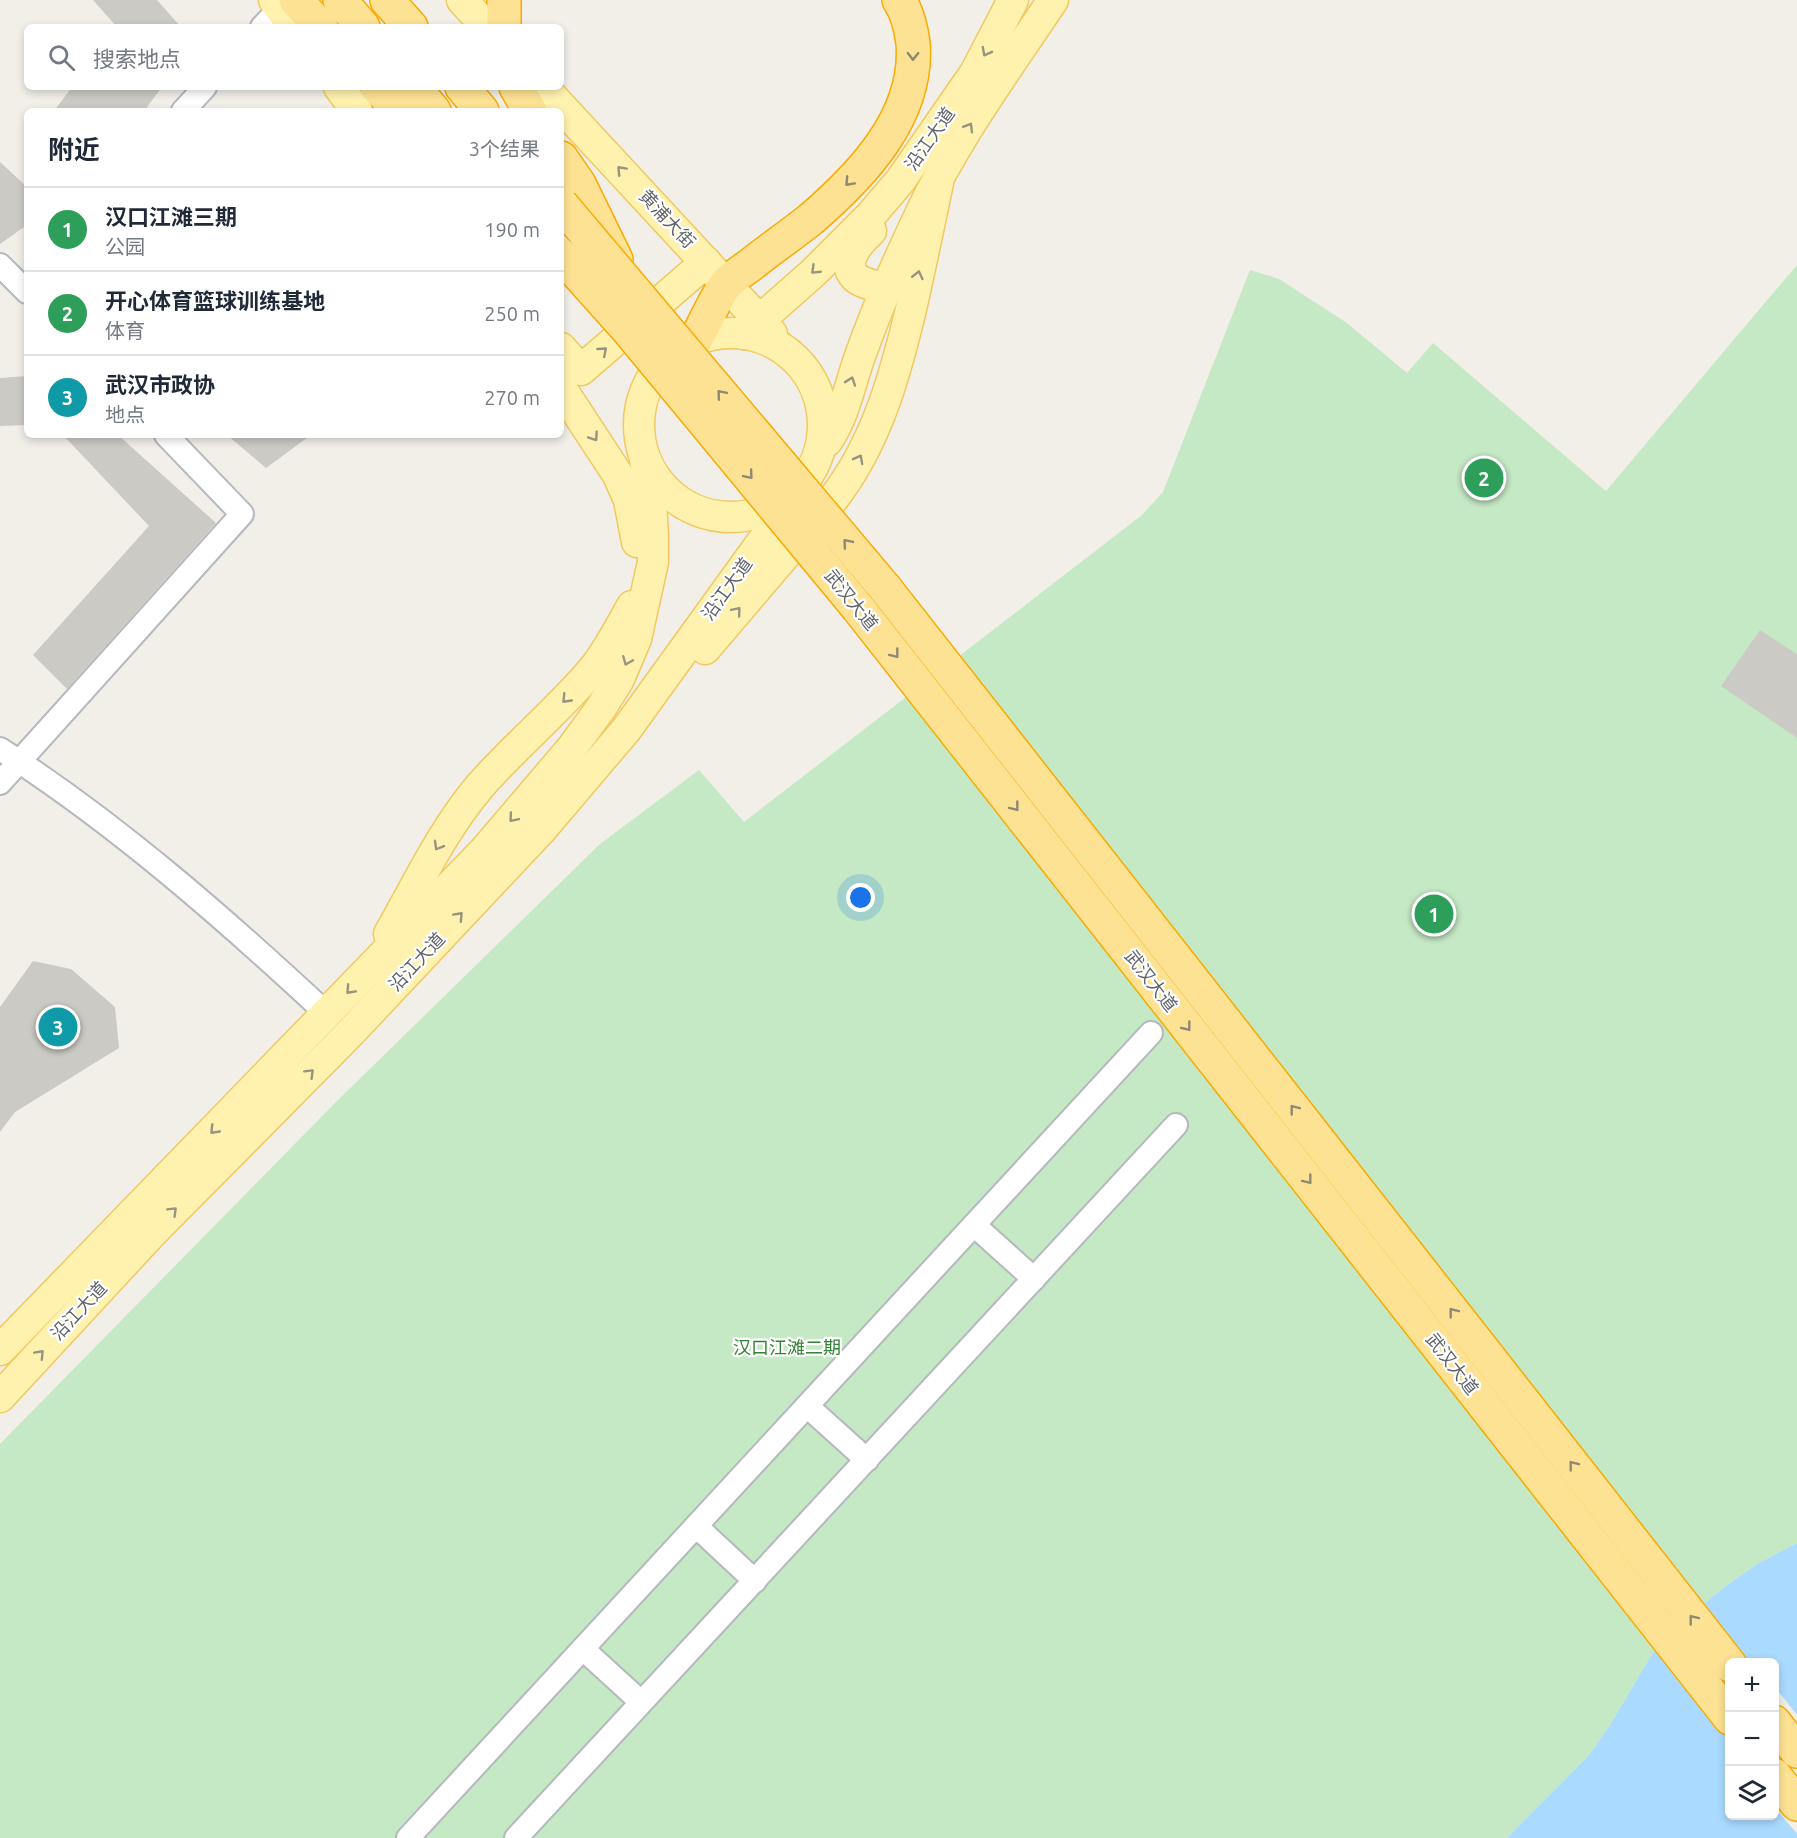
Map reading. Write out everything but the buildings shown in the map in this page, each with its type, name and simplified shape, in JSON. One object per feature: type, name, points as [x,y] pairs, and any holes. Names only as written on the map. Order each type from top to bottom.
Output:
[{"type":"highway","points":[[340,0],[360,24]]},
{"type":"highway","points":[[387,0],[408,24]]},
{"type":"highway","points":[[504,0],[504,24]]},
{"type":"highway","points":[[696,339],[717,272],[819,211],[873,156],[886,137],[905,103],[913,70],[912,33],[908,17],[899,0]]},
{"type":"highway","points":[[281,12],[313,24]]},
{"type":"highway","points":[[380,90],[397,108]]},
{"type":"highway","points":[[416,90],[432,108]]},
{"type":"highway","points":[[464,90],[480,108]]},
{"type":"highway","points":[[518,90],[528,108]]},
{"type":"highway","points":[[564,162],[579,184],[626,281]]},
{"type":"highway","name":"武汉大道","points":[[564,208],[885,588],[1725,1659]]},
{"type":"highway","name":"武汉大道","points":[[564,258],[629,331],[858,608],[1725,1712]]},
{"type":"highway","points":[[564,287],[629,331]]},
{"type":"highway","points":[[1779,1728],[1797,1751]]},
{"type":"highway","points":[[1779,1781],[1797,1804]]},
{"type":"main road","points":[[462,0],[484,24]]},
{"type":"main road","name":"沿江大道","points":[[752,327],[871,215],[900,181],[975,73],[1013,0]]},
{"type":"main road","name":"沿江大道","points":[[819,453],[837,423],[861,354],[917,220],[939,178],[1004,72],[1053,0]]},
{"type":"main road","points":[[341,90],[355,108]]},
{"type":"main road","name":"黄浦大街","points":[[546,90],[563,108]]},
{"type":"main road","name":"黄浦大街","points":[[564,109],[717,272],[752,327],[788,352],[810,376],[822,406],[824,422],[819,453]]},
{"type":"main road","points":[[626,730],[678,680],[848,479],[879,418],[898,363],[939,178]]},
{"type":"main road","points":[[887,289],[858,279],[852,273],[851,262],[858,244],[893,211],[900,181]]},
{"type":"main road","points":[[564,351],[581,370],[717,272]]},
{"type":"main road","points":[[752,327],[696,339],[682,346],[663,362],[649,382],[643,396],[639,428],[645,459],[652,474],[674,498],[703,513],[735,517],[751,515],[780,503],[793,493],[809,475],[819,453]]},
{"type":"main road","points":[[564,393],[618,475],[630,500],[638,548],[638,595]]},
{"type":"main road","name":"沿江大道","points":[[0,1350],[327,1014],[503,829],[571,748],[601,708],[620,679],[636,639],[653,562],[652,516],[645,459]]},
{"type":"main road","name":"沿江大道","points":[[0,1396],[150,1235],[351,1032],[541,830],[626,730],[764,539],[793,493]]},
{"type":"main road","points":[[371,967],[446,832],[480,786],[596,666],[614,639],[653,562]]},
{"type":"street","points":[[186,108],[203,90]]},
{"type":"street","points":[[0,265],[24,284]]},
{"type":"street","points":[[0,783],[242,514],[169,438]]},
{"type":"street","points":[[0,749],[160,867],[246,940],[327,1014]]},
{"type":"street","points":[[416,1835],[583,1649],[1151,1033]]},
{"type":"street","points":[[516,1838],[1176,1125]]},
{"type":"street","points":[[974,1225],[1034,1279]]},
{"type":"street","points":[[807,1406],[867,1460]]},
{"type":"street","points":[[696,1526],[755,1581]]},
{"type":"street","points":[[583,1649],[642,1702]]},
{"type":"green space","name":"汉口江滩二期","points":[[1797,265],[1797,1543],[1759,1563],[1723,1588],[1682,1622],[1654,1651],[1590,1754],[1507,1838],[0,1838],[0,1444],[336,1102],[600,844],[699,770],[744,822],[1142,515],[1163,492],[1250,270],[1279,279],[1347,323],[1407,373],[1433,343],[1606,491]]},
{"type":"water","points":[[1797,1543],[1797,1838],[1507,1838],[1590,1754],[1654,1651],[1682,1622],[1723,1588],[1759,1563]]},
{"type":"pier","points":[[1779,1692],[1797,1715],[1797,1834],[1779,1812]]},
{"type":"place","name":"开心体育篮球训练基地","points":[[1484,478]]},
{"type":"place","name":"汉口江滩三期","points":[[1434,914]]},
{"type":"place","name":"武汉市政协","points":[[58,1027]]}]
